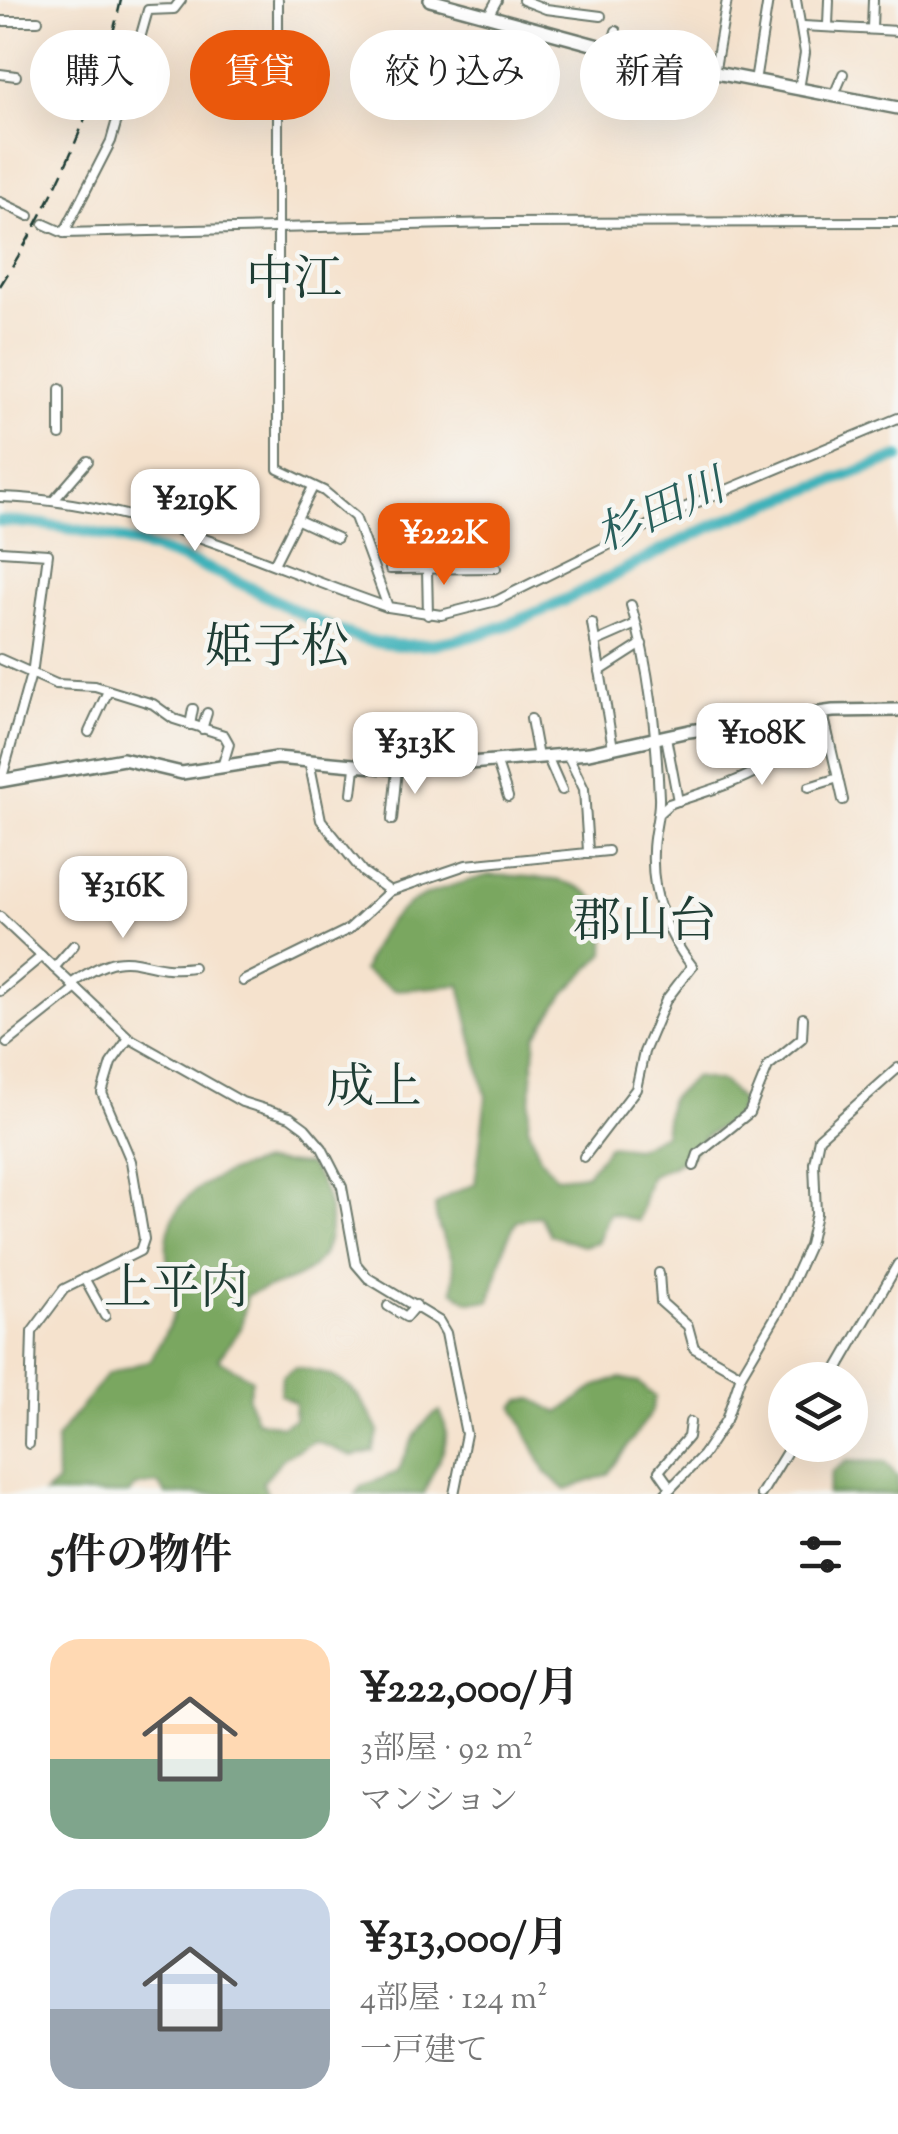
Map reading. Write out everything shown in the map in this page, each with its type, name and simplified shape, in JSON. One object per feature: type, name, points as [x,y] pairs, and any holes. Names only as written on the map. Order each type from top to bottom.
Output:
[{"type":"street","points":[[64,234],[111,141],[148,10],[174,8],[181,0]]},
{"type":"street","points":[[278,0],[278,469],[338,500],[360,524],[388,608]]},
{"type":"street","points":[[430,0],[457,4],[580,41]]},
{"type":"street","points":[[488,16],[497,0]]},
{"type":"street","points":[[524,0],[546,10],[601,16]]},
{"type":"street","points":[[720,40],[727,0]]},
{"type":"street","points":[[754,81],[768,0]]},
{"type":"street","points":[[796,0],[803,26],[800,90]]},
{"type":"street","points":[[828,24],[829,0]]},
{"type":"street","points":[[872,28],[873,0]]},
{"type":"street","points":[[0,22],[38,22]]},
{"type":"street","points":[[803,26],[828,24],[898,31]]},
{"type":"street","points":[[0,74],[16,76]]},
{"type":"street","points":[[834,95],[843,74]]},
{"type":"street","points":[[720,75],[898,108]]},
{"type":"street","points":[[0,202],[29,216]]},
{"type":"street","points":[[44,224],[64,234],[898,222]]},
{"type":"street","points":[[60,389],[60,435]]},
{"type":"street","points":[[0,497],[56,499],[154,520],[388,608],[428,614],[476,608],[512,594],[678,510],[898,418]]},
{"type":"street","points":[[56,499],[88,461]]},
{"type":"street","points":[[274,564],[313,487]]},
{"type":"street","points":[[296,519],[336,538]]},
{"type":"street","points":[[0,551],[48,554],[31,674],[0,781],[110,756],[182,773],[277,758],[397,769],[613,748],[823,713],[898,710]]},
{"type":"street","points":[[390,569],[496,568]]},
{"type":"street","points":[[428,569],[428,614]]},
{"type":"street","points":[[631,605],[648,662],[660,738],[678,801]]},
{"type":"street","points":[[592,624],[613,748]]},
{"type":"street","points":[[595,642],[636,624]]},
{"type":"street","points":[[600,671],[642,644]]},
{"type":"street","points":[[0,659],[56,684],[108,691],[153,704],[190,725],[229,740],[222,768]]},
{"type":"street","points":[[90,732],[108,691]]},
{"type":"street","points":[[190,725],[192,709]]},
{"type":"street","points":[[202,729],[207,713]]},
{"type":"street","points":[[823,713],[843,800]]},
{"type":"street","points":[[658,814],[678,801],[772,764],[792,745],[801,716]]},
{"type":"street","points":[[531,719],[543,756],[562,790]]},
{"type":"street","points":[[380,725],[380,769]]},
{"type":"street","points":[[584,1158],[636,1089],[644,1052],[666,1000],[691,970],[660,913],[653,858],[660,738]]},
{"type":"street","points":[[567,754],[584,789],[588,850]]},
{"type":"street","points":[[308,760],[322,820],[363,872],[390,891]]},
{"type":"street","points":[[496,760],[508,796]]},
{"type":"street","points":[[352,794],[354,768]]},
{"type":"street","points":[[392,820],[397,769]]},
{"type":"street","points":[[810,787],[838,778]]},
{"type":"street","points":[[243,981],[349,929],[390,891],[466,865],[608,851]]},
{"type":"street","points":[[0,917],[129,1038],[242,1102],[290,1117],[322,1148],[342,1187],[356,1264],[368,1278],[439,1321],[453,1359],[466,1434],[454,1494]]},
{"type":"street","points":[[54,968],[74,946]]},
{"type":"street","points":[[0,991],[42,956]]},
{"type":"street","points":[[6,1043],[103,962],[145,961],[166,968],[193,966]]},
{"type":"street","points":[[694,1166],[698,1154],[750,1113],[768,1066],[802,1038],[803,1018]]},
{"type":"street","points":[[29,1444],[32,1332],[52,1299],[84,1278],[140,1251],[144,1240],[131,1161],[102,1093],[111,1063],[129,1038]]},
{"type":"street","points":[[690,1422],[688,1437],[659,1471],[668,1491],[715,1440],[741,1375],[780,1308],[809,1245],[816,1214],[814,1163],[819,1138],[898,1068]]},
{"type":"street","points":[[841,1362],[898,1264]]},
{"type":"street","points":[[659,1273],[660,1302],[688,1326],[694,1348],[741,1375]]},
{"type":"street","points":[[84,1278],[105,1316]]},
{"type":"street","points":[[388,1306],[406,1316],[416,1305]]},
{"type":"street","points":[[762,1494],[781,1462]]},
{"type":"green space","points":[[489,875],[565,882],[591,895],[604,916],[605,953],[565,993],[536,1036],[528,1125],[540,1157],[556,1177],[587,1174],[609,1145],[636,1148],[664,1134],[669,1099],[695,1077],[723,1082],[742,1102],[737,1117],[704,1137],[690,1157],[650,1176],[638,1221],[609,1213],[598,1242],[583,1246],[550,1235],[540,1216],[517,1220],[506,1242],[490,1301],[469,1302],[453,1290],[453,1263],[435,1206],[475,1184],[486,1097],[460,985],[395,990],[363,971],[373,947],[396,914],[426,895]]},
{"type":"green space","points":[[264,1162],[309,1165],[324,1190],[329,1234],[325,1248],[306,1272],[247,1295],[241,1328],[218,1359],[252,1379],[248,1398],[256,1420],[281,1426],[294,1419],[295,1403],[280,1394],[282,1376],[296,1367],[338,1379],[356,1393],[379,1431],[373,1451],[352,1456],[315,1441],[284,1457],[262,1483],[268,1494],[166,1494],[158,1484],[135,1486],[129,1494],[44,1494],[57,1483],[56,1439],[107,1374],[151,1360],[170,1324],[175,1302],[167,1256],[173,1218],[183,1203],[211,1181]]},
{"type":"green space","points":[[621,1378],[639,1383],[655,1397],[651,1413],[608,1474],[566,1490],[546,1473],[514,1407],[521,1400],[533,1399],[559,1413],[596,1386]]},
{"type":"green space","points":[[440,1411],[445,1444],[424,1494],[356,1494],[360,1487],[398,1472],[419,1430]]},
{"type":"green space","points":[[846,1462],[885,1462],[898,1477],[898,1494],[827,1494],[832,1472]]},
{"type":"waterway","name":"杉田川","points":[[0,521],[90,532],[149,548],[234,580],[349,635],[409,645],[454,640],[500,627],[720,523],[898,457]]},
{"type":"railway","points":[[0,286],[39,219],[73,148],[100,75],[121,0]]},
{"type":"district","name":"中江","points":[[294,282]]},
{"type":"district","name":"姫子松","points":[[277,650]]},
{"type":"district","name":"郡山台","points":[[645,924]]},
{"type":"district","name":"成上","points":[[374,1090]]},
{"type":"district","name":"上平内","points":[[176,1291]]}]
